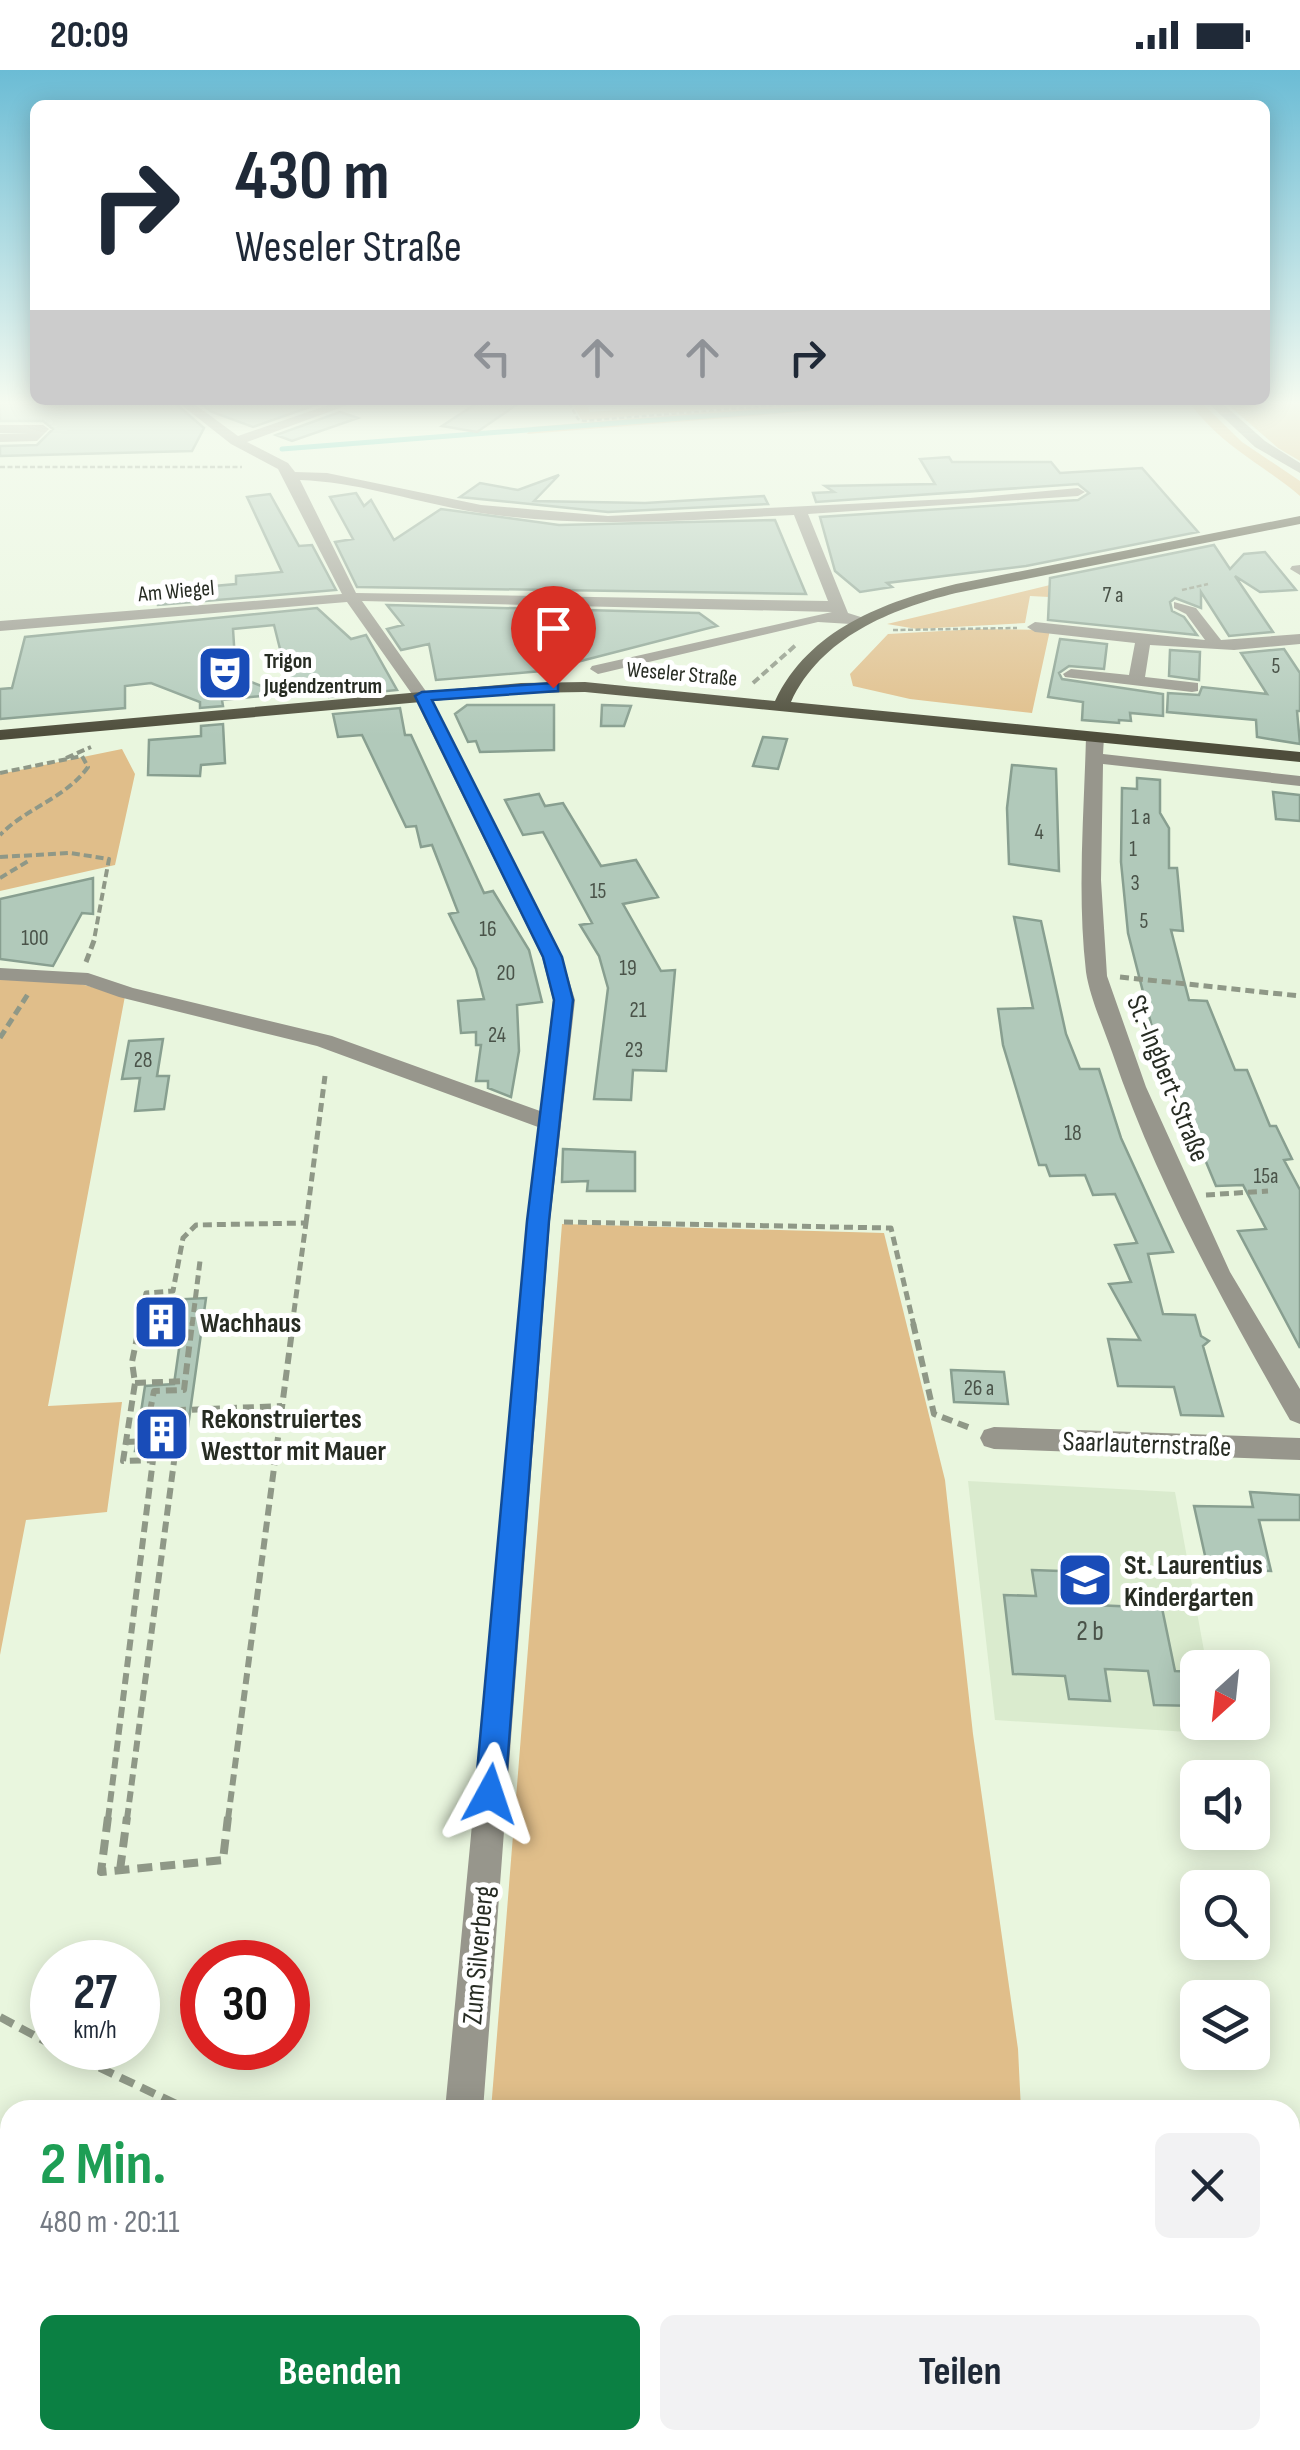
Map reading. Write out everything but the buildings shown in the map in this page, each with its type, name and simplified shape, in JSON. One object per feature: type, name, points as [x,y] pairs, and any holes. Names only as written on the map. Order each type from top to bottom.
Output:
[{"type":"main road","points":[[781,705],[806,665],[862,622],[963,589],[1300,520]]},
{"type":"main road","name":"Weseler Straße","points":[[0,735],[521,688],[585,688],[781,705],[1095,748],[1300,757]]},
{"type":"street","name":"Zum Silverberg","points":[[309,514],[352,596],[422,696],[552,957],[564,1000],[538,1221],[465,2100]]},
{"type":"street","points":[[522,514],[608,520],[750,514]]},
{"type":"street","points":[[801,514],[839,611]]},
{"type":"street","name":"Am Wiegel","points":[[0,626],[352,596],[839,611]]},
{"type":"street","points":[[1179,605],[1191,611],[1216,644]]},
{"type":"street","points":[[598,669],[839,611],[862,622]]},
{"type":"street","points":[[1035,627],[1122,635],[1143,641],[1296,645]]},
{"type":"street","points":[[1136,681],[1143,641]]},
{"type":"street","points":[[1072,674],[1192,688]]},
{"type":"street","name":"Weseler Straße","points":[[1095,748],[1300,780]]},
{"type":"street","name":"St.-Ingbert-Straße","points":[[1095,748],[1092,880],[1097,976],[1134,1087],[1218,1272],[1300,1412]]},
{"type":"street","points":[[0,974],[78,978],[346,1047],[550,1123]]},
{"type":"street","name":"Saarlauternstraße","points":[[994,1438],[1300,1449]]},
{"type":"path","points":[[862,622],[916,631],[1035,627]]},
{"type":"path","points":[[0,772],[82,756],[88,766],[81,778],[23,812],[0,834]]},
{"type":"path","points":[[0,857],[33,859],[62,853],[109,860],[100,925],[78,978]]},
{"type":"path","points":[[0,878],[33,859]]},
{"type":"path","points":[[0,1038],[31,989],[50,975]]},
{"type":"path","points":[[1097,976],[1300,996]]},
{"type":"path","points":[[306,1222],[196,1225],[182,1238],[172,1291],[146,1293],[132,1362],[135,1383],[123,1461],[153,1460],[101,1872],[223,1860],[306,1222],[324,1076]]},
{"type":"path","points":[[1184,1196],[1268,1192]]},
{"type":"path","points":[[538,1221],[891,1228],[934,1414],[994,1438]]},
{"type":"path","points":[[120,1870],[178,1431],[146,1431],[154,1392],[184,1390],[200,1260]]},
{"type":"path","points":[[135,1383],[186,1381]]},
{"type":"path","points":[[158,1411],[282,1406]]},
{"type":"path","points":[[131,1412],[141,1412]]},
{"type":"path","points":[[126,1442],[177,1440]]},
{"type":"path","points":[[0,2017],[30,2033]]},
{"type":"path","points":[[105,2070],[168,2100]]},
{"type":"shaded area","points":[[1050,585],[1049,597],[1030,596],[1025,623],[917,629],[887,624]]},
{"type":"shaded area","points":[[1050,630],[1032,713],[910,699],[853,686],[850,674],[888,634]]},
{"type":"shaded area","points":[[122,749],[135,774],[115,865],[0,891],[0,774]]},
{"type":"shaded area","points":[[0,978],[66,980],[125,996],[48,1406],[122,1402],[107,1512],[26,1520],[0,1655]]},
{"type":"shaded area","points":[[562,1224],[884,1233],[945,1480],[973,1734],[1018,2049],[1021,2100],[492,2100]]},
{"type":"shaded area","name":"St. Laurentius Kindergarten","points":[[968,1481],[1175,1492],[1204,1650],[1180,1650],[1180,1732],[995,1720]]},
{"type":"place","name":"Trigon Jugendzentrum","points":[[225,673]]},
{"type":"place","name":"Wachhaus","points":[[161,1322]]},
{"type":"place","name":"Rekonstruiertes Westtor mit Mauer","points":[[162,1434]]},
{"type":"place","name":"St. Laurentius Kindergarten","points":[[1085,1580]]},
{"type":"route","points":[[490,1794],[538,1221],[564,1000],[552,957],[422,696],[553,688]]}]
